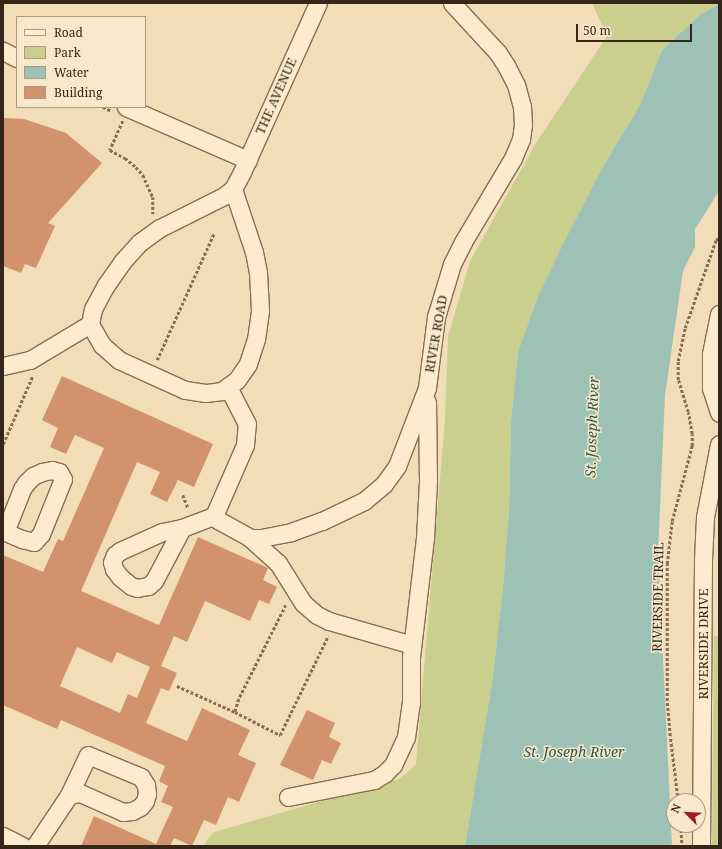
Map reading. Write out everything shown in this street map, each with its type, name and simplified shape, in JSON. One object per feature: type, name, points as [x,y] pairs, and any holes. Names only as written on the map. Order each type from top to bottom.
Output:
[{"type":"street","name":"THE AVENUE","points":[[233,189],[248,160],[318,3]]},
{"type":"street","name":"RIVER ROAD","points":[[250,538],[260,538],[297,530],[322,522],[364,501],[384,484],[397,466],[428,388],[436,317],[452,264],[463,242],[513,158],[521,139],[523,125],[522,108],[516,85],[507,67],[498,53],[452,3]]},
{"type":"street","points":[[3,51],[16,58]]},
{"type":"street","points":[[123,112],[248,160]]},
{"type":"street","points":[[3,366],[30,360],[90,324],[94,309],[103,291],[122,262],[139,243],[160,228],[224,196],[233,189],[254,252],[258,272],[260,311],[256,339],[248,364],[237,380],[222,391],[199,392],[185,390],[119,360],[102,345],[90,324]]},
{"type":"street","points":[[719,314],[710,354],[711,388],[719,413]]},
{"type":"street","points":[[214,516],[243,452],[247,433],[246,424],[241,410],[228,387]]},
{"type":"street","points":[[288,797],[374,780],[384,774],[393,765],[406,737],[409,722],[412,645],[425,538],[428,480],[426,440],[428,388]]},
{"type":"street","name":"RIVERSIDE DRIVE","points":[[702,846],[703,560],[705,517],[715,486],[719,444]]},
{"type":"street","points":[[214,516],[218,520],[250,538],[278,563],[294,591],[303,603],[317,615],[334,623],[412,645]]},
{"type":"street","points":[[186,521],[214,516]]},
{"type":"street","points":[[35,846],[69,795]]},
{"type":"street","points":[[3,836],[23,846]]},
{"type":"path","points":[[107,108],[123,112],[110,150],[125,158],[143,175],[153,197],[152,221],[160,228]]},
{"type":"path","points":[[151,375],[214,233]]},
{"type":"path","name":"RIVERSIDE TRAIL","points":[[677,793],[670,736],[668,701],[666,564],[672,521],[692,446],[692,434],[688,412],[678,380],[678,361],[685,328],[716,240],[719,238]]},
{"type":"path","points":[[3,444],[34,372]]},
{"type":"path","points":[[183,495],[186,521]]},
{"type":"path","points":[[235,712],[239,699],[294,591]]},
{"type":"path","points":[[176,686],[235,712],[280,735],[334,623]]},
{"type":"path","points":[[681,833],[682,846]]},
{"type":"green space","points":[[592,3],[719,3],[701,14],[662,50],[640,105],[602,168],[538,296],[518,352],[511,421],[509,508],[503,588],[492,683],[465,846],[204,846],[214,832],[399,779],[416,765],[445,419],[448,336],[470,261],[536,143],[607,36]]},
{"type":"green space","points":[[714,635],[719,637],[719,846],[712,846]]},
{"type":"water","name":"St. Joseph River","points":[[719,4],[719,191],[695,229],[695,247],[683,271],[665,395],[658,553],[669,793],[666,793],[666,833],[671,833],[672,846],[465,846],[492,683],[503,588],[509,508],[511,421],[518,352],[538,296],[602,168],[640,105],[662,50],[701,14]]},
{"type":"building","points":[[3,118],[24,119],[66,133],[102,163],[48,223],[55,226],[36,268],[25,264],[21,273],[3,266]]},
{"type":"building","points":[[62,376],[213,444],[194,487],[178,480],[167,502],[150,494],[160,472],[137,462],[81,591],[159,625],[198,537],[268,568],[263,580],[277,587],[269,604],[259,600],[250,621],[205,601],[187,642],[174,636],[161,666],[177,673],[169,691],[161,688],[146,723],[187,741],[202,708],[250,730],[238,755],[256,763],[239,802],[228,797],[216,825],[204,820],[192,846],[174,838],[170,846],[81,846],[94,816],[156,844],[173,807],[161,802],[168,786],[159,781],[165,766],[61,720],[57,729],[3,705],[3,555],[43,572],[58,539],[63,541],[104,448],[75,435],[66,454],[50,447],[58,428],[42,420]],"holes":[[[77,647],[112,663],[117,652],[150,667],[137,698],[128,694],[120,713],[60,686]]]},
{"type":"building","points":[[307,710],[335,723],[329,737],[341,743],[331,764],[322,760],[313,780],[280,765]]}]
